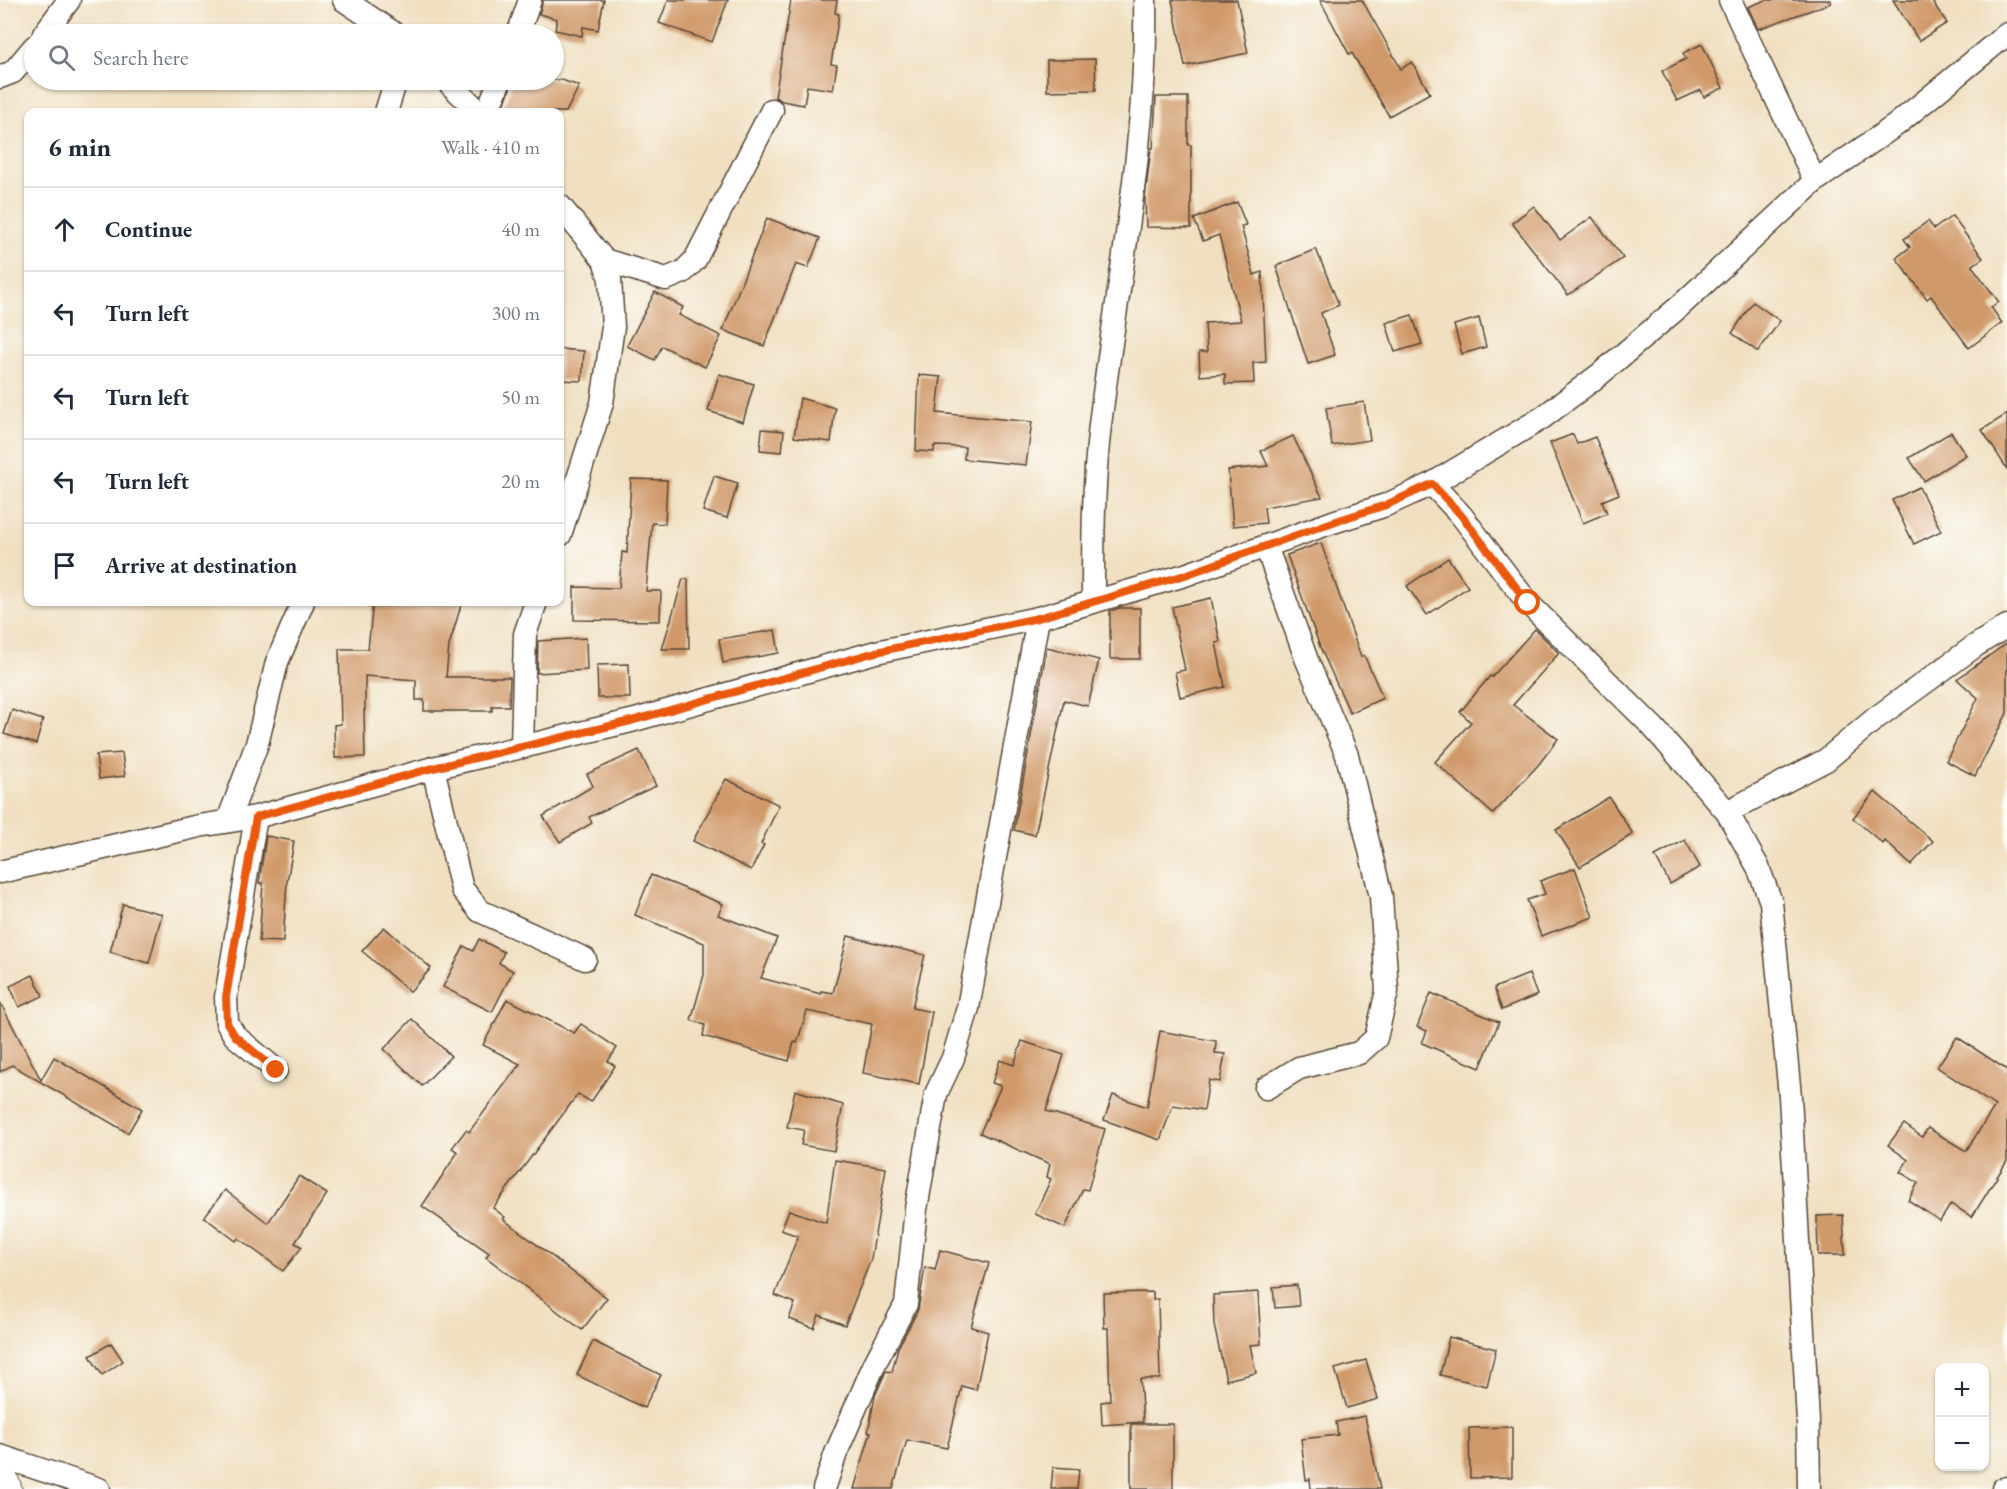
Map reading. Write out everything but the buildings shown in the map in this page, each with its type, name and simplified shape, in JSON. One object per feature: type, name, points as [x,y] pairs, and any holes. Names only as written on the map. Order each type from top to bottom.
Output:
[{"type":"main road","points":[[0,1476],[5,1489]]},
{"type":"street","points":[[51,24],[69,0]]},
{"type":"street","points":[[344,0],[380,24]]},
{"type":"street","points":[[522,24],[530,0]]},
{"type":"street","points":[[1093,602],[1093,506],[1099,438],[1140,135],[1146,42],[1145,0]]},
{"type":"street","points":[[1730,0],[1815,181]]},
{"type":"street","points":[[0,873],[228,821],[256,817],[433,768],[631,721],[876,652],[1038,618],[1185,575],[1386,505],[1432,484],[1542,418],[1599,375],[1680,306],[1815,181],[1896,125],[2007,34]]},
{"type":"street","points":[[0,77],[13,72],[24,58]]},
{"type":"street","points":[[387,108],[393,90]]},
{"type":"street","points":[[456,90],[475,108]]},
{"type":"street","points":[[489,108],[496,90]]},
{"type":"street","points":[[604,260],[666,279],[683,272],[695,260],[772,110]]},
{"type":"street","points":[[564,211],[604,260],[610,279],[613,327],[602,404],[564,523]]},
{"type":"street","points":[[1432,484],[1461,515],[1528,603],[1653,727],[1728,813],[1758,867],[1771,902],[1790,1096],[1808,1422],[1809,1489]]},
{"type":"street","points":[[1266,546],[1306,658],[1347,755],[1381,896],[1387,991],[1376,1038],[1359,1053],[1299,1068],[1266,1088]]},
{"type":"street","points":[[228,821],[257,744],[276,662],[301,606]]},
{"type":"street","points":[[522,747],[525,634],[535,606]]},
{"type":"street","points":[[824,1489],[836,1453],[875,1363],[906,1304],[916,1209],[936,1094],[953,1058],[968,1008],[1038,618]]},
{"type":"street","points":[[1728,813],[1826,760],[1876,718],[1975,646],[2007,626]]},
{"type":"street","points":[[433,768],[462,890],[480,911],[585,959]]},
{"type":"street","points":[[256,817],[226,997],[227,1023],[235,1036],[276,1070]]},
{"type":"street","points":[[0,1456],[99,1489]]},
{"type":"route","points":[[276,1070],[235,1036],[227,1023],[226,997],[256,817],[433,768],[631,721],[876,652],[1038,618],[1185,575],[1386,505],[1432,484],[1461,515],[1528,603]]}]
